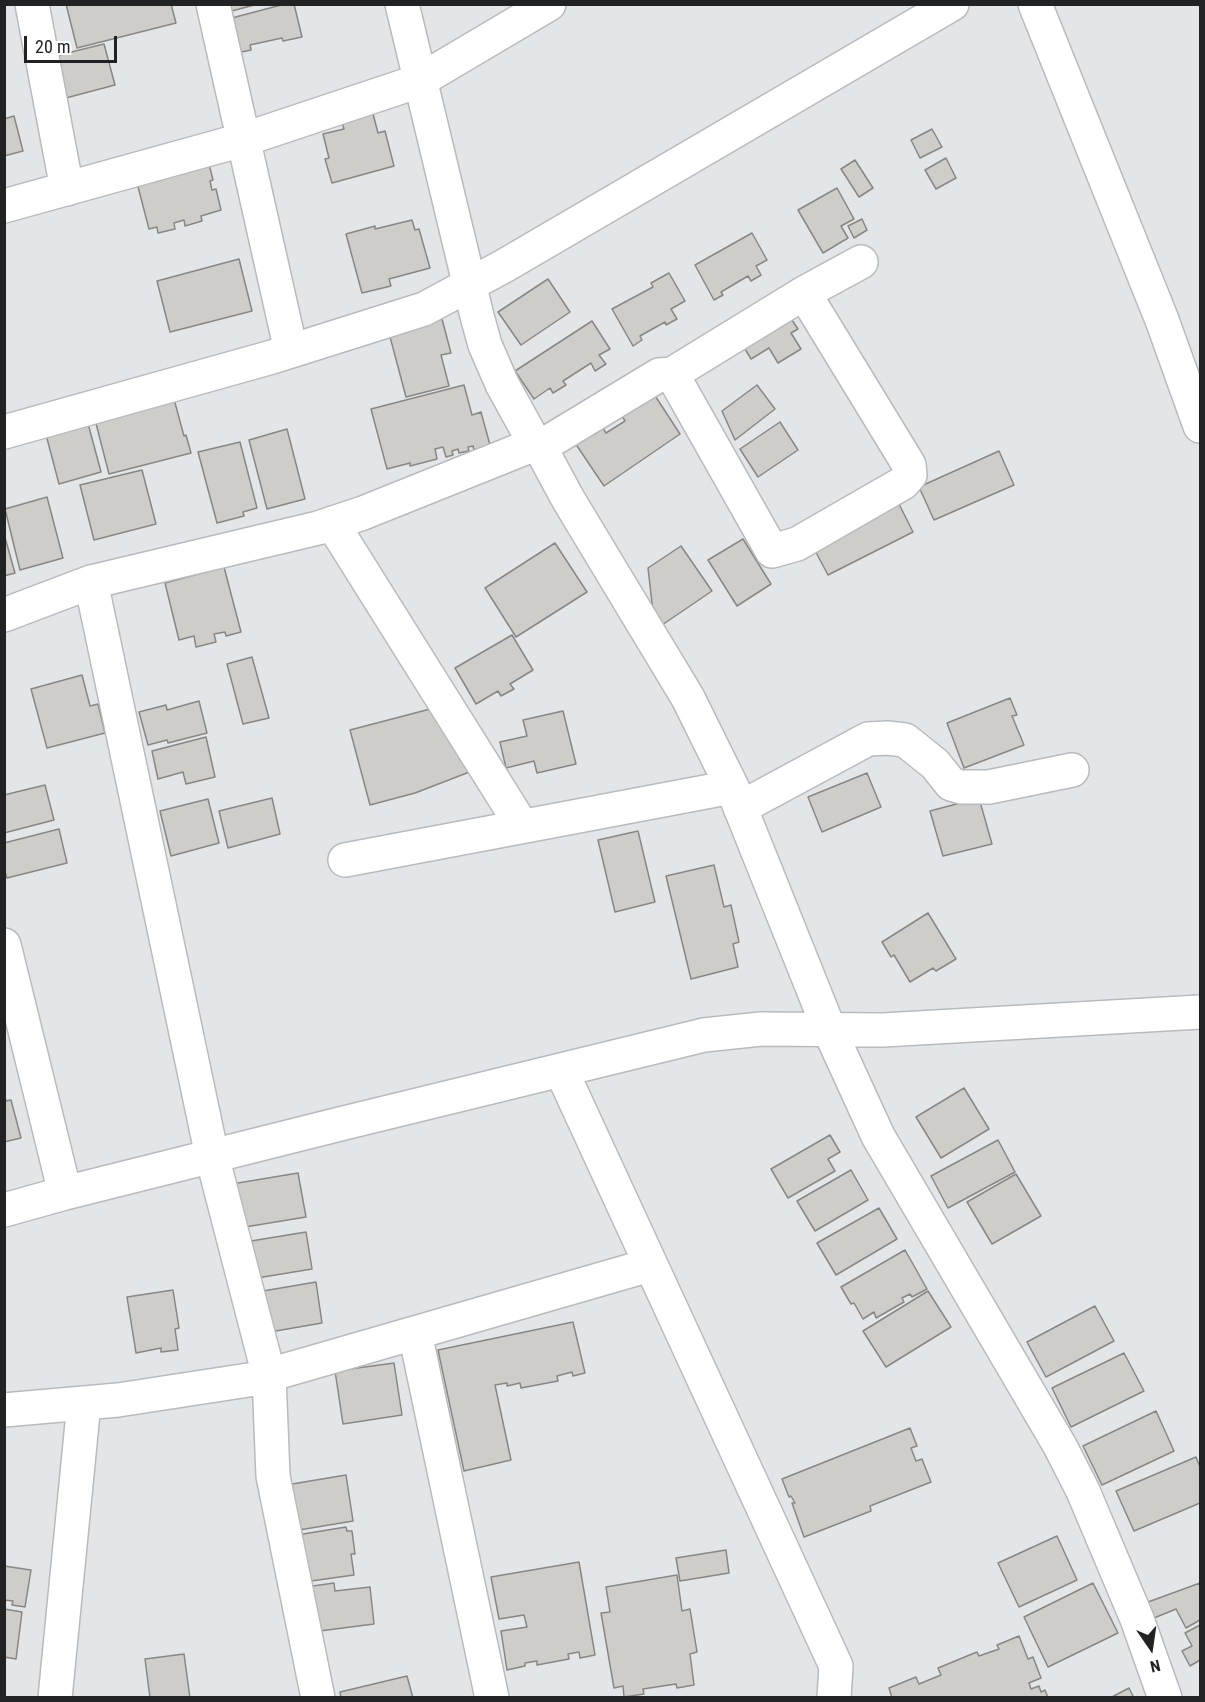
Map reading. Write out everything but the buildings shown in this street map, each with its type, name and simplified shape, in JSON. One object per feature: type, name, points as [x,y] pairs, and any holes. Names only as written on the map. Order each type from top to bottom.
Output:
[{"type":"street","points":[[32,4],[67,189]]},
{"type":"street","points":[[213,4],[291,351]]},
{"type":"street","points":[[402,4],[485,345],[502,384],[568,499],[688,698],[736,797],[829,1029],[878,1137],[1060,1446],[1083,1491],[1137,1619],[1165,1698]]},
{"type":"street","points":[[4,206],[242,140],[419,81],[549,4]]},
{"type":"street","points":[[4,432],[291,351],[424,309],[470,285],[952,4]]},
{"type":"street","points":[[1035,4],[1162,320],[1200,426]]},
{"type":"street","points":[[4,615],[91,582],[332,523],[537,446],[659,375],[672,374],[804,293],[861,262]]},
{"type":"street","points":[[672,374],[772,551],[797,544],[903,483],[909,475],[909,465],[804,293]]},
{"type":"street","points":[[332,523],[522,826]]},
{"type":"street","points":[[91,582],[212,1156],[269,1376],[273,1476],[318,1698]]},
{"type":"street","points":[[345,860],[522,826],[736,797],[868,739],[905,740],[935,764],[951,784],[961,787],[989,787],[1072,770]]},
{"type":"street","points":[[4,945],[65,1193]]},
{"type":"street","points":[[4,1210],[212,1156],[704,1035],[761,1029],[883,1030],[1200,1012]]},
{"type":"street","points":[[561,1071],[836,1666],[834,1698]]},
{"type":"street","points":[[4,1410],[129,1399],[269,1376],[650,1265]]},
{"type":"street","points":[[415,1333],[492,1698]]},
{"type":"street","points":[[55,1698],[84,1403]]}]
